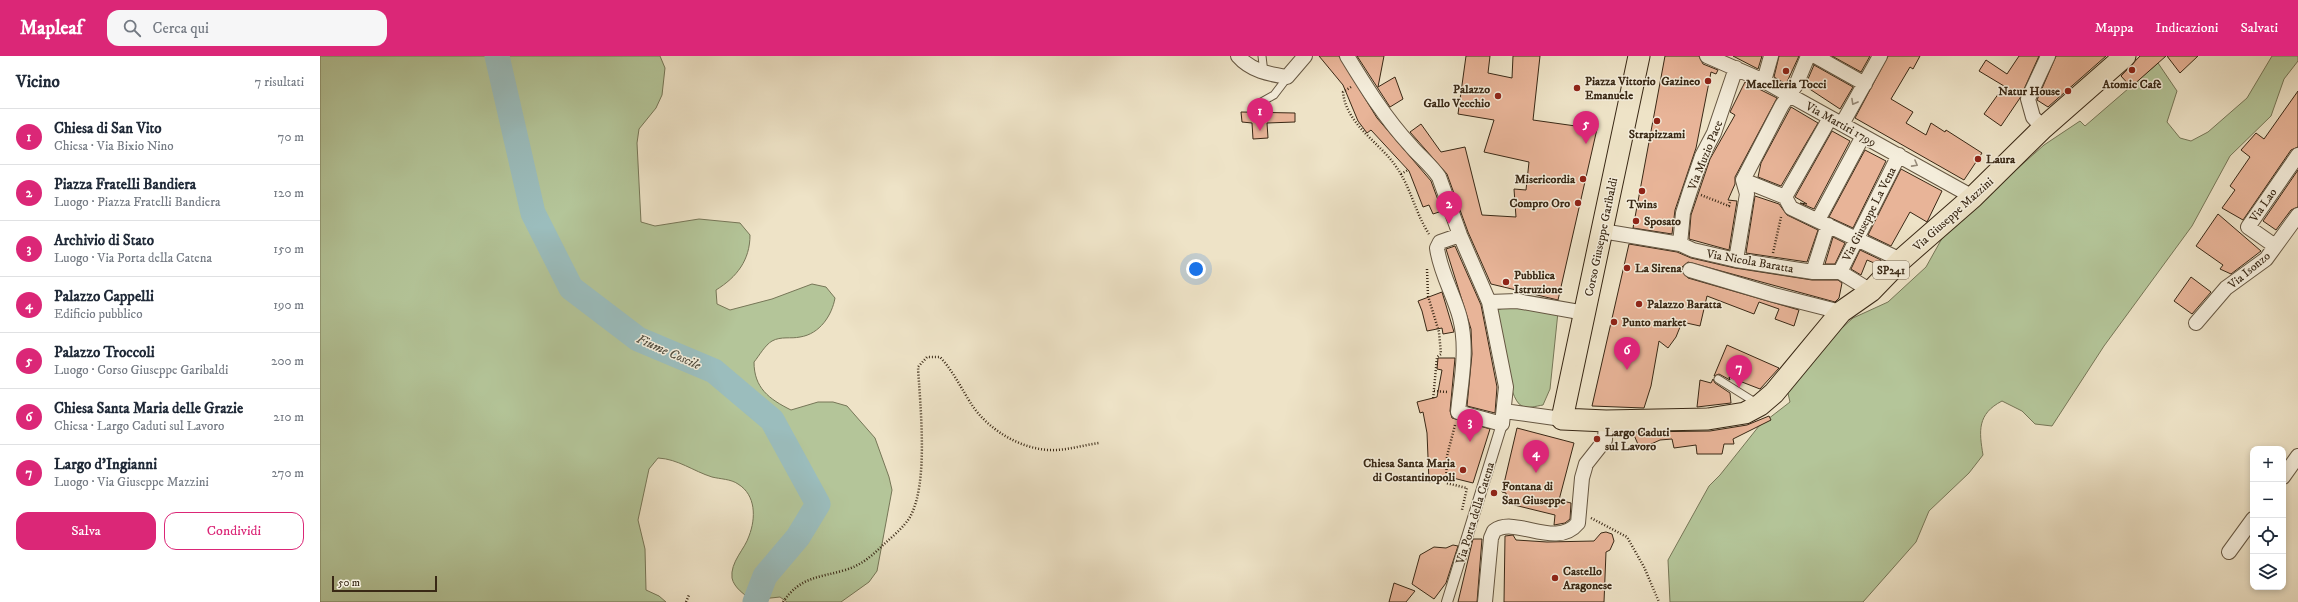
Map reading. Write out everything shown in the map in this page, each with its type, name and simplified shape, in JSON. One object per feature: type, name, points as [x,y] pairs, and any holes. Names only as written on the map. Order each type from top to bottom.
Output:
[{"type":"main road","name":"Corso Giuseppe Garibaldi","points":[[1562,419],[1639,56]]},
{"type":"main road","name":"Via Giuseppe Mazzini","points":[[1606,421],[1714,419],[1745,413],[1760,405],[1774,394],[1841,312],[1871,291],[1900,260],[1973,197],[2043,128],[2125,56]]},
{"type":"main road","name":"SP241","points":[[1562,419],[1606,421]]},
{"type":"street","points":[[1238,56],[1245,64],[1264,73],[1287,77],[1305,56]]},
{"type":"street","points":[[1347,56],[1361,80],[1405,140],[1434,168],[1445,188],[1450,208],[1461,238],[1489,302],[1503,366],[1506,387],[1507,416]]},
{"type":"street","name":"Via Martiri 1799","points":[[1708,56],[1764,81],[1973,197]]},
{"type":"street","points":[[1764,81],[1771,56]]},
{"type":"street","points":[[1736,260],[1747,194],[1743,180],[1782,105],[1790,96],[1808,56]]},
{"type":"street","points":[[1814,56],[1865,84]]},
{"type":"street","points":[[1785,197],[1836,121],[1865,84],[1880,56]]},
{"type":"street","points":[[2043,128],[2033,117],[2028,99],[2048,56]]},
{"type":"street","name":"Via Muzio Pace","points":[[1680,244],[1683,213],[1690,191],[1702,156],[1714,133],[1736,68]]},
{"type":"street","points":[[1813,272],[1823,222],[1863,136]]},
{"type":"street","name":"Via Giuseppe La Vena","points":[[1840,272],[1899,155]]},
{"type":"street","name":"Via Lao","points":[[2275,246],[2248,226],[2298,156]]},
{"type":"street","points":[[1743,180],[1785,197],[1791,208],[1900,260]]},
{"type":"street","name":"Via Isonzo","points":[[2196,323],[2226,288],[2266,259],[2298,215]]},
{"type":"street","name":"Via Nicola Baratta","points":[[1602,231],[1680,244],[1693,250],[1736,260],[1813,272],[1840,272]]},
{"type":"street","points":[[1461,238],[1437,240],[1438,256],[1453,297],[1463,335],[1463,373],[1458,412],[1562,419]]},
{"type":"street","points":[[1690,270],[1774,295],[1841,312]]},
{"type":"street","points":[[1840,272],[1871,291]]},
{"type":"street","points":[[1489,302],[1517,301],[1585,313]]},
{"type":"street","name":"Via Porta della Catena","points":[[1447,602],[1507,416]]},
{"type":"street","points":[[1485,602],[1491,538],[1494,531],[1506,527],[1563,533],[1574,528],[1578,523],[1582,478],[1586,464],[1605,440],[1606,421]]},
{"type":"street","points":[[2286,473],[2298,456]]},
{"type":"street","points":[[2229,552],[2250,523]]},
{"type":"lane","points":[[1262,56],[1264,73]]},
{"type":"lane","points":[[1256,105],[1274,95],[1287,77]]},
{"type":"lane","points":[[1718,379],[1760,405]]},
{"type":"path","points":[[1361,80],[1342,92],[1349,113],[1371,140],[1392,160],[1408,184],[1427,231],[1437,240]]},
{"type":"path","points":[[1401,174],[1408,170]]},
{"type":"path","points":[[1690,191],[1729,206],[1743,180]]},
{"type":"path","points":[[1770,265],[1785,197]]},
{"type":"path","points":[[1427,263],[1426,282],[1439,332],[1441,354],[1437,357],[1433,400]]},
{"type":"path","points":[[783,602],[788,595],[810,578],[846,570],[868,559],[910,516],[919,487],[921,446],[918,367],[927,357],[940,357],[952,369],[970,404],[993,428],[1025,446],[1056,450],[1099,443]]},
{"type":"path","points":[[1458,412],[1447,456],[1446,483],[1467,488],[1460,518]]},
{"type":"path","points":[[1580,513],[1627,537],[1644,567],[1659,602]]},
{"type":"path","points":[[686,602],[689,595]]},
{"type":"green space","points":[[320,56],[660,56],[665,68],[662,95],[656,108],[639,129],[637,143],[641,222],[655,226],[699,219],[740,223],[750,235],[748,252],[741,267],[736,273],[716,290],[717,304],[730,310],[772,299],[812,284],[826,287],[835,298],[828,317],[819,328],[807,335],[797,338],[779,339],[769,343],[754,362],[755,371],[760,386],[764,392],[783,406],[791,410],[818,402],[833,402],[847,406],[875,438],[892,490],[877,571],[869,582],[841,602],[787,602],[780,597],[752,600],[737,588],[732,578],[735,561],[747,541],[753,522],[753,507],[748,494],[738,484],[732,481],[705,475],[679,463],[658,458],[649,469],[638,520],[645,549],[646,590],[659,596],[666,602],[320,602]]},
{"type":"green space","points":[[2272,56],[2298,56],[2298,61],[2284,79],[2271,116],[2230,156],[2192,226],[2104,346],[2052,426],[2035,424],[2022,411],[2002,401],[1994,406],[1984,417],[1982,424],[1981,438],[1983,455],[1969,473],[1929,511],[1916,542],[1863,602],[1670,602],[1668,560],[1709,486],[1720,475],[1759,426],[1790,402],[1787,389],[1832,337],[1853,318],[1888,302],[1926,267],[1945,233],[2044,145],[2080,121],[2085,126],[2158,63],[2177,91],[2167,122],[2180,138],[2191,141],[2208,132],[2247,98]]},
{"type":"green space","points":[[1513,305],[1558,312],[1550,389],[1543,405],[1524,407],[1517,401],[1512,391],[1505,362],[1497,310]]},
{"type":"building","points":[[1319,56],[1339,56],[1377,118],[1431,181],[1442,211],[1433,214],[1429,205],[1423,207],[1409,171],[1371,130],[1367,133],[1358,121],[1343,85]]},
{"type":"building","points":[[1357,56],[1384,56],[1378,87],[1395,77],[1403,99],[1390,107]]},
{"type":"building","points":[[1466,56],[1490,56],[1488,73],[1512,78],[1513,56],[1540,56],[1533,120],[1597,129],[1558,300],[1491,284],[1468,232],[1447,174],[1410,132],[1421,124],[1441,152],[1465,147],[1482,215],[1516,217],[1514,189],[1526,190],[1529,162],[1484,152],[1494,120],[1458,114]]},
{"type":"building","points":[[1665,56],[1699,56],[1703,64],[1718,70],[1716,74],[1711,72],[1696,148],[1675,210],[1672,234],[1633,228]]},
{"type":"building","points":[[1733,56],[1762,56],[1758,69]]},
{"type":"building","points":[[1779,56],[1799,56],[1786,84],[1774,77]]},
{"type":"building","points":[[1832,56],[1870,56],[1861,72]]},
{"type":"building","points":[[1888,56],[1920,56],[1913,69],[1910,67],[1891,99],[1913,112],[1906,123],[1926,135],[1931,123],[1945,132],[1946,130],[1982,153],[1964,180],[1855,118]]},
{"type":"building","points":[[2019,56],[2039,56],[2020,98],[2001,126],[1984,114],[2004,86],[1979,71],[1986,60],[2007,74]]},
{"type":"building","points":[[2056,56],[2106,56],[2048,107],[2037,100]]},
{"type":"building","points":[[2140,56],[2166,56],[2131,87],[2121,76]]},
{"type":"building","points":[[2167,56],[2198,56],[2180,73]]},
{"type":"building","points":[[1814,65],[1853,87],[1840,109],[1805,86]]},
{"type":"building","points":[[1745,82],[1777,98],[1735,177],[1735,184],[1728,200],[1737,201],[1729,250],[1689,239],[1691,215],[1710,159],[1735,115],[1730,112]]},
{"type":"building","points":[[2298,91],[2298,147],[2291,150],[2243,220],[2222,208],[2235,190],[2230,186],[2250,157],[2241,150],[2256,133],[2264,139]]},
{"type":"building","points":[[1791,107],[1818,123],[1781,186],[1758,177],[1761,163]]},
{"type":"building","points":[[1241,112],[1295,113],[1295,122],[1267,123],[1268,138],[1253,139],[1252,123],[1242,122]]},
{"type":"building","points":[[1832,131],[1850,141],[1814,209],[1800,203],[1807,204],[1795,197]]},
{"type":"building","points":[[1865,150],[1886,161],[1853,228],[1829,217]]},
{"type":"building","points":[[1901,169],[1942,191],[1927,222],[1910,212],[1891,246],[1868,235]]},
{"type":"building","points":[[2298,170],[2298,207],[2291,210],[2276,230],[2263,221]]},
{"type":"building","points":[[1755,196],[1779,204],[1787,215],[1818,230],[1807,262],[1746,253]]},
{"type":"building","points":[[2218,214],[2261,251],[2231,274],[2220,269],[2223,265],[2196,246]]},
{"type":"building","points":[[1833,237],[1845,243],[1835,264],[1825,264]]},
{"type":"building","points":[[1629,244],[1677,252],[1691,258],[1735,268],[1812,280],[1838,280],[1842,283],[1839,298],[1835,302],[1688,262],[1682,267],[1682,272],[1688,278],[1799,310],[1794,326],[1775,319],[1779,309],[1759,302],[1754,314],[1707,296],[1700,326],[1682,322],[1676,337],[1668,348],[1659,341],[1651,386],[1644,408],[1592,406]]},
{"type":"building","points":[[1455,246],[1481,305],[1497,387],[1495,413],[1467,406],[1472,354],[1471,329],[1446,249]]},
{"type":"building","points":[[1860,250],[1881,260],[1879,265],[1867,260],[1861,275],[1851,269]]},
{"type":"building","points":[[2191,277],[2211,292],[2192,314],[2174,301]]},
{"type":"building","points":[[1442,292],[1454,332],[1443,334],[1442,328],[1427,331],[1418,301]]},
{"type":"building","points":[[1727,345],[1779,368],[1760,389],[1729,377],[1730,380],[1719,374],[1714,376]]},
{"type":"building","points":[[1438,358],[1455,358],[1450,411],[1452,418],[1490,429],[1473,483],[1445,476],[1445,480],[1429,482],[1427,433],[1423,412],[1420,413],[1417,402],[1437,397],[1442,370],[1437,369]]},
{"type":"building","points":[[1713,379],[1715,383],[1730,393],[1731,403],[1697,407],[1700,380],[1711,383]]},
{"type":"building","points":[[1769,416],[1771,420],[1733,439],[1734,444],[1724,444],[1722,454],[1697,454],[1696,445],[1674,448],[1672,439],[1660,440],[1640,449],[1634,435],[1637,432],[1710,431],[1747,425]]},
{"type":"building","points":[[1517,428],[1574,443],[1559,500],[1571,503],[1570,519],[1565,523],[1554,525],[1555,515],[1506,503],[1506,493],[1502,492]]},
{"type":"building","name":"Castello Aragonese","points":[[1606,532],[1612,534],[1614,541],[1610,550],[1606,552],[1604,602],[1504,602],[1505,536],[1513,535],[1516,540],[1547,542],[1594,541],[1601,533]]},
{"type":"building","points":[[1473,539],[1482,539],[1477,602],[1458,602]]},
{"type":"building","points":[[1453,545],[1458,546],[1446,583],[1434,599],[1412,584],[1420,555],[1434,547],[1446,548]]},
{"type":"building","points":[[1394,583],[1415,591],[1406,602],[1389,602]]},
{"type":"waterway","name":"Fiume Coscile","points":[[497,56],[533,213],[571,288],[638,339],[714,371],[772,420],[818,504],[798,537],[765,576],[755,602]]},
{"type":"place","name":"Atomic Cafè","points":[[2132,70]]},
{"type":"place","name":"Macelleria Tocci","points":[[1786,71]]},
{"type":"place","name":"Gazineo","points":[[1708,81]]},
{"type":"place","name":"Piazza Vittorio Emanuele","points":[[1577,88]]},
{"type":"place","name":"Natur House","points":[[2068,91]]},
{"type":"place","name":"Palazzo Gallo Vecchio","points":[[1498,96]]},
{"type":"place","name":"Strapizzami","points":[[1657,121]]},
{"type":"place","name":"Chiesa di San Vito","points":[[1260,131]]},
{"type":"place","name":"Palazzo Troccoli","points":[[1586,144]]},
{"type":"place","name":"Laura","points":[[1978,159]]},
{"type":"place","name":"Misericordia","points":[[1583,179]]},
{"type":"place","name":"Twins","points":[[1642,191]]},
{"type":"place","name":"Compro Oro","points":[[1578,203]]},
{"type":"place","name":"Sposato","points":[[1636,221]]},
{"type":"place","name":"Piazza Fratelli Bandiera","points":[[1449,224]]},
{"type":"place","name":"La Sirena","points":[[1627,268]]},
{"type":"place","name":"Pubblica Istruzione","points":[[1506,282]]},
{"type":"place","name":"Palazzo Baratta","points":[[1639,304]]},
{"type":"place","name":"Punto market","points":[[1614,322]]},
{"type":"place","name":"Chiesa Santa Maria delle Grazie","points":[[1627,370]]},
{"type":"place","name":"Largo d'Ingianni","points":[[1739,388]]},
{"type":"place","name":"Largo Caduti sul Lavoro","points":[[1597,439]]},
{"type":"place","name":"Archivio di Stato","points":[[1470,442]]},
{"type":"place","name":"Chiesa Santa Maria di Costantinopoli","points":[[1463,470]]},
{"type":"place","name":"Palazzo Cappelli","points":[[1536,473]]},
{"type":"place","name":"Fontana di San Giuseppe","points":[[1494,493]]},
{"type":"place","name":"Castello Aragonese","points":[[1555,578]]}]
